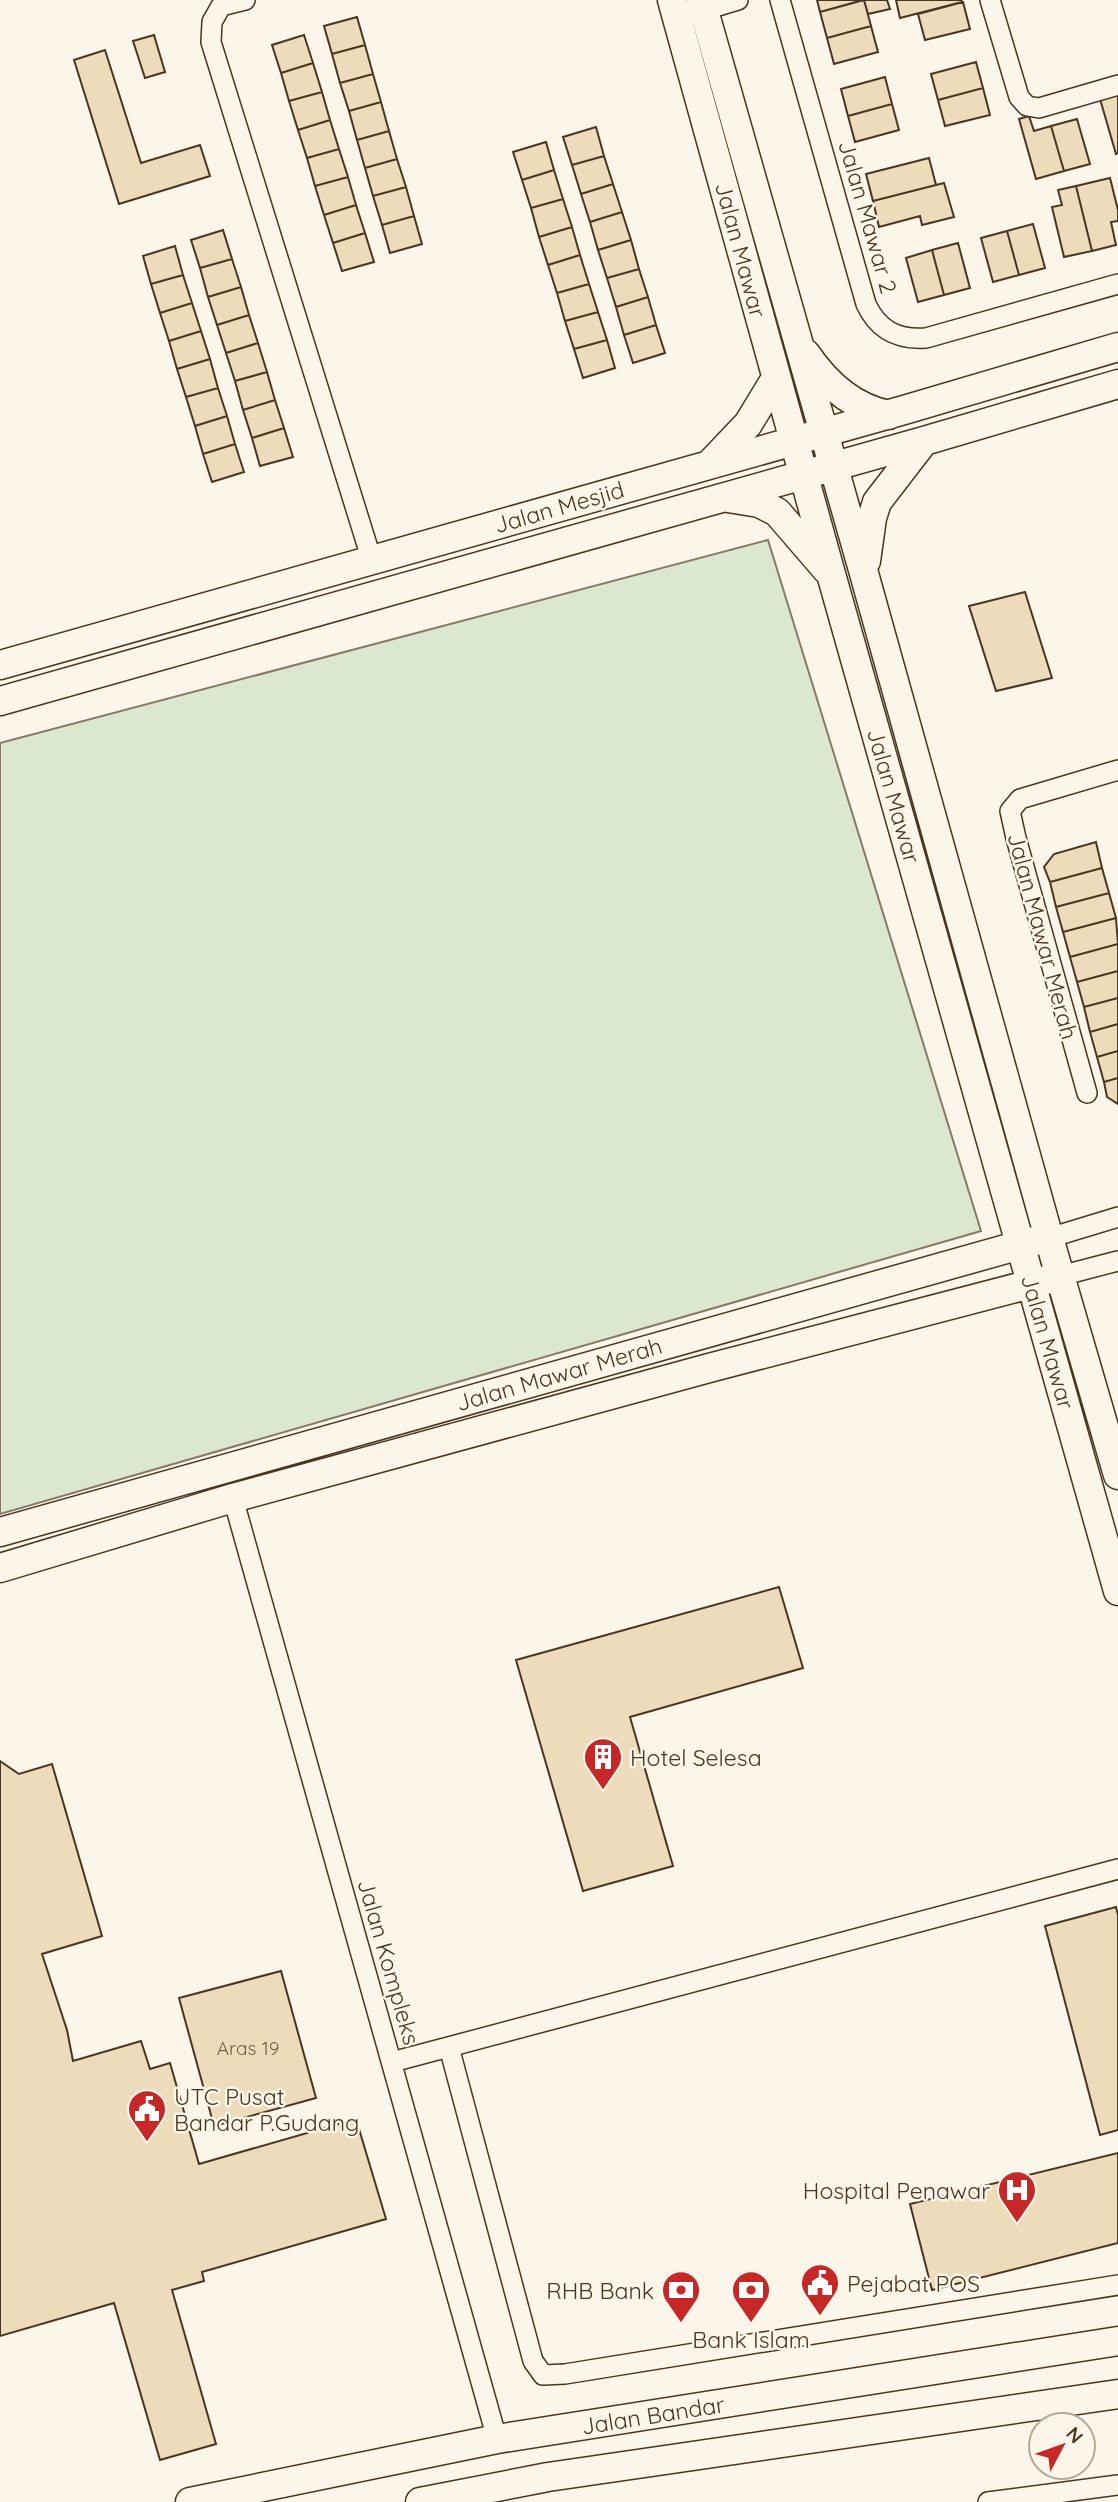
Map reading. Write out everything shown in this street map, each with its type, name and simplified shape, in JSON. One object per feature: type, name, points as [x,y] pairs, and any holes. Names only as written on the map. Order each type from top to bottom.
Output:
[{"type":"street","points":[[245,0],[222,6],[212,22],[211,41],[372,561]]},
{"type":"street","points":[[689,7],[738,0]]},
{"type":"street","name":"Jalan Mawar 2","points":[[780,0],[866,304],[873,318],[883,328],[896,336],[926,338],[1118,284]]},
{"type":"street","points":[[990,0],[1019,97],[1027,106],[1039,108],[1118,85]]},
{"type":"street","name":"Jalan Mawar","points":[[689,7],[797,341],[1118,1475]]},
{"type":"street","name":"Jalan Mawar","points":[[689,7],[776,378],[1118,1591]]},
{"type":"street","points":[[797,341],[820,375],[849,400],[871,411],[890,415]]},
{"type":"street","name":"Jalan Mesjid","points":[[0,665],[890,415],[1118,347]]},
{"type":"street","points":[[708,465],[748,424],[776,378]]},
{"type":"street","name":"Jalan Mesjid","points":[[0,701],[833,467],[1118,384]]},
{"type":"street","points":[[865,577],[872,518],[877,502],[924,441]]},
{"type":"street","points":[[696,505],[730,498],[759,503],[777,512],[831,574]]},
{"type":"street","name":"Jalan Mawar Merah","points":[[1087,1093],[1010,811],[1020,799],[1118,770]]},
{"type":"street","name":"Jalan Mawar Merah","points":[[0,1532],[1118,1217]]},
{"type":"street","name":"Jalan Mawar Merah","points":[[0,1568],[233,1498],[709,1368],[1118,1261]]},
{"type":"street","name":"Jalan Kompleks","points":[[233,1498],[497,2439]]},
{"type":"street","points":[[392,2062],[1118,1869]]},
{"type":"street","points":[[449,2047],[533,2361],[542,2375],[565,2374],[1118,2285]]},
{"type":"street","name":"Jalan Bandar","points":[[191,2502],[497,2439],[1118,2341]]},
{"type":"street","name":"Jalan Bandar","points":[[420,2502],[517,2492],[1118,2394]]},
{"type":"street","points":[[988,2502],[1118,2485]]},
{"type":"green space","points":[[768,540],[981,1231],[0,1514],[0,743]]},
{"type":"building","points":[[817,0],[863,0],[820,12]]},
{"type":"building","points":[[864,0],[887,0],[890,9],[868,14]]},
{"type":"building","points":[[864,0],[871,26],[827,38],[820,12]]},
{"type":"building","points":[[896,0],[961,0],[962,2],[900,18]]},
{"type":"building","points":[[963,2],[970,29],[925,40],[918,14]]},
{"type":"building","points":[[357,17],[365,45],[332,54],[324,26]]},
{"type":"building","points":[[871,26],[878,52],[834,64],[827,38]]},
{"type":"building","points":[[154,35],[165,72],[145,78],[133,41]]},
{"type":"building","points":[[304,35],[313,63],[281,73],[272,45]]},
{"type":"building","points":[[365,45],[373,74],[340,83],[332,54]]},
{"type":"building","points":[[105,50],[141,163],[200,145],[210,176],[119,204],[74,60]]},
{"type":"building","points":[[976,62],[983,88],[938,100],[931,74]]},
{"type":"building","points":[[313,63],[322,92],[289,101],[281,73]]},
{"type":"building","points":[[373,74],[381,102],[349,111],[340,83]]},
{"type":"building","points":[[885,77],[892,104],[848,116],[841,89]]},
{"type":"building","points":[[983,88],[990,115],[945,126],[938,100]]},
{"type":"building","points":[[322,92],[330,120],[298,130],[289,101]]},
{"type":"building","points":[[1118,94],[1118,153],[1116,154],[1100,99]]},
{"type":"building","points":[[381,102],[389,131],[357,140],[349,111]]},
{"type":"building","points":[[892,104],[899,130],[855,142],[848,116]]},
{"type":"building","points":[[1029,116],[1034,131],[1051,126],[1064,171],[1036,179],[1019,119]]},
{"type":"building","points":[[1077,119],[1090,164],[1064,171],[1051,126]]},
{"type":"building","points":[[330,120],[339,149],[307,158],[298,130]]},
{"type":"building","points":[[596,127],[604,156],[572,165],[563,137]]},
{"type":"building","points":[[389,131],[397,159],[365,168],[357,140]]},
{"type":"building","points":[[546,142],[554,170],[522,180],[513,152]]},
{"type":"building","points":[[339,149],[348,177],[315,186],[307,158]]},
{"type":"building","points":[[604,156],[613,184],[581,194],[572,165]]},
{"type":"building","points":[[929,158],[936,185],[873,201],[866,174]]},
{"type":"building","points":[[397,159],[406,187],[373,196],[365,168]]},
{"type":"building","points":[[554,170],[563,199],[531,208],[522,180]]},
{"type":"building","points":[[348,177],[356,205],[324,215],[315,186]]},
{"type":"building","points":[[1110,178],[1118,210],[1118,221],[1111,222],[1116,245],[1092,251],[1076,186]]},
{"type":"building","points":[[944,183],[954,217],[922,225],[920,216],[879,227],[873,201]]},
{"type":"building","points":[[613,184],[622,212],[590,222],[581,194]]},
{"type":"building","points":[[1076,186],[1092,251],[1064,257],[1052,207],[1062,205],[1058,190]]},
{"type":"building","points":[[406,187],[414,216],[382,225],[373,196]]},
{"type":"building","points":[[563,199],[572,227],[539,237],[531,208]]},
{"type":"building","points":[[356,205],[365,233],[333,243],[324,215]]},
{"type":"building","points":[[622,212],[631,240],[598,250],[590,222]]},
{"type":"building","points":[[414,216],[422,244],[390,253],[382,225]]},
{"type":"building","points":[[1033,224],[1045,268],[1019,275],[1007,231]]},
{"type":"building","points":[[572,227],[580,255],[548,265],[539,237]]},
{"type":"building","points":[[223,230],[232,259],[200,268],[191,240]]},
{"type":"building","points":[[1007,231],[1019,275],[993,282],[981,238]]},
{"type":"building","points":[[365,233],[374,262],[342,271],[333,243]]},
{"type":"building","points":[[631,240],[639,269],[607,278],[598,250]]},
{"type":"building","points":[[958,243],[970,288],[944,295],[932,250]]},
{"type":"building","points":[[175,246],[183,275],[151,284],[143,256]]},
{"type":"building","points":[[932,250],[944,295],[918,302],[906,258]]},
{"type":"building","points":[[580,255],[589,284],[557,293],[548,265]]},
{"type":"building","points":[[232,259],[241,287],[208,297],[200,268]]},
{"type":"building","points":[[639,269],[648,297],[616,307],[607,278]]},
{"type":"building","points":[[183,275],[192,303],[160,313],[151,284]]},
{"type":"building","points":[[589,284],[598,312],[565,321],[557,293]]},
{"type":"building","points":[[241,287],[249,315],[217,325],[208,297]]},
{"type":"building","points":[[648,297],[656,325],[624,335],[616,307]]},
{"type":"building","points":[[192,303],[201,331],[169,341],[160,313]]},
{"type":"building","points":[[598,312],[607,340],[574,349],[565,321]]},
{"type":"building","points":[[249,315],[258,343],[226,353],[217,325]]},
{"type":"building","points":[[656,325],[665,353],[633,363],[624,335]]},
{"type":"building","points":[[201,331],[210,359],[177,369],[169,341]]},
{"type":"building","points":[[607,340],[615,368],[583,378],[574,349]]},
{"type":"building","points":[[258,343],[267,372],[235,381],[226,353]]},
{"type":"building","points":[[210,359],[218,388],[186,397],[177,369]]},
{"type":"building","points":[[267,372],[275,400],[243,410],[235,381]]},
{"type":"building","points":[[218,388],[227,416],[195,426],[186,397]]},
{"type":"building","points":[[275,400],[284,428],[252,438],[243,410]]},
{"type":"building","points":[[227,416],[235,444],[203,454],[195,426]]},
{"type":"building","points":[[284,428],[293,457],[260,466],[252,438]]},
{"type":"building","points":[[235,444],[244,472],[212,482],[203,454]]},
{"type":"building","points":[[1025,592],[1052,678],[996,691],[969,606]]},
{"type":"building","points":[[1096,842],[1102,868],[1050,882],[1044,867],[1054,854]]},
{"type":"building","points":[[1102,868],[1109,893],[1056,907],[1050,882]]},
{"type":"building","points":[[1109,893],[1116,918],[1063,932],[1056,907]]},
{"type":"building","points":[[1116,918],[1118,944],[1070,957],[1063,932]]},
{"type":"building","points":[[1118,944],[1118,971],[1077,982],[1070,957]]},
{"type":"building","points":[[1118,971],[1118,998],[1084,1007],[1077,982]]},
{"type":"building","points":[[1118,998],[1118,1024],[1090,1032],[1084,1007]]},
{"type":"building","points":[[1118,1024],[1118,1051],[1097,1057],[1090,1032]]},
{"type":"building","points":[[1118,1051],[1118,1078],[1104,1082],[1097,1057]]},
{"type":"building","points":[[1118,1078],[1118,1104],[1107,1097],[1104,1082]]},
{"type":"building","name":"Hotel Selesa","points":[[779,1587],[803,1668],[630,1717],[673,1866],[583,1891],[516,1660]]},
{"type":"building","points":[[0,1761],[19,1774],[52,1764],[102,1936],[42,1954],[67,2030],[73,2061],[141,2041],[150,2069],[170,2063],[199,2164],[356,2119],[386,2219],[202,2272],[204,2281],[172,2290],[216,2444],[160,2460],[114,2303],[0,2336]]},
{"type":"building","points":[[1116,1907],[1118,2130],[1100,2135],[1045,1926]]},
{"type":"building","points":[[281,1971],[316,2098],[214,2126],[179,1998]]},
{"type":"building","name":"Hospital Penawar","points":[[1118,2153],[1118,2243],[932,2290],[910,2204]]},
{"type":"place","name":"Hotel Selesa","points":[[603,1791]]},
{"type":"place","name":"UTC Pusat Bandar P.Gudang","points":[[147,2143]]},
{"type":"place","name":"Hospital Penawar","points":[[1017,2224]]},
{"type":"place","name":"Pejabat POS","points":[[820,2317]]},
{"type":"place","name":"RHB Bank","points":[[681,2324]]},
{"type":"place","name":"Bank Islam","points":[[751,2324]]}]
